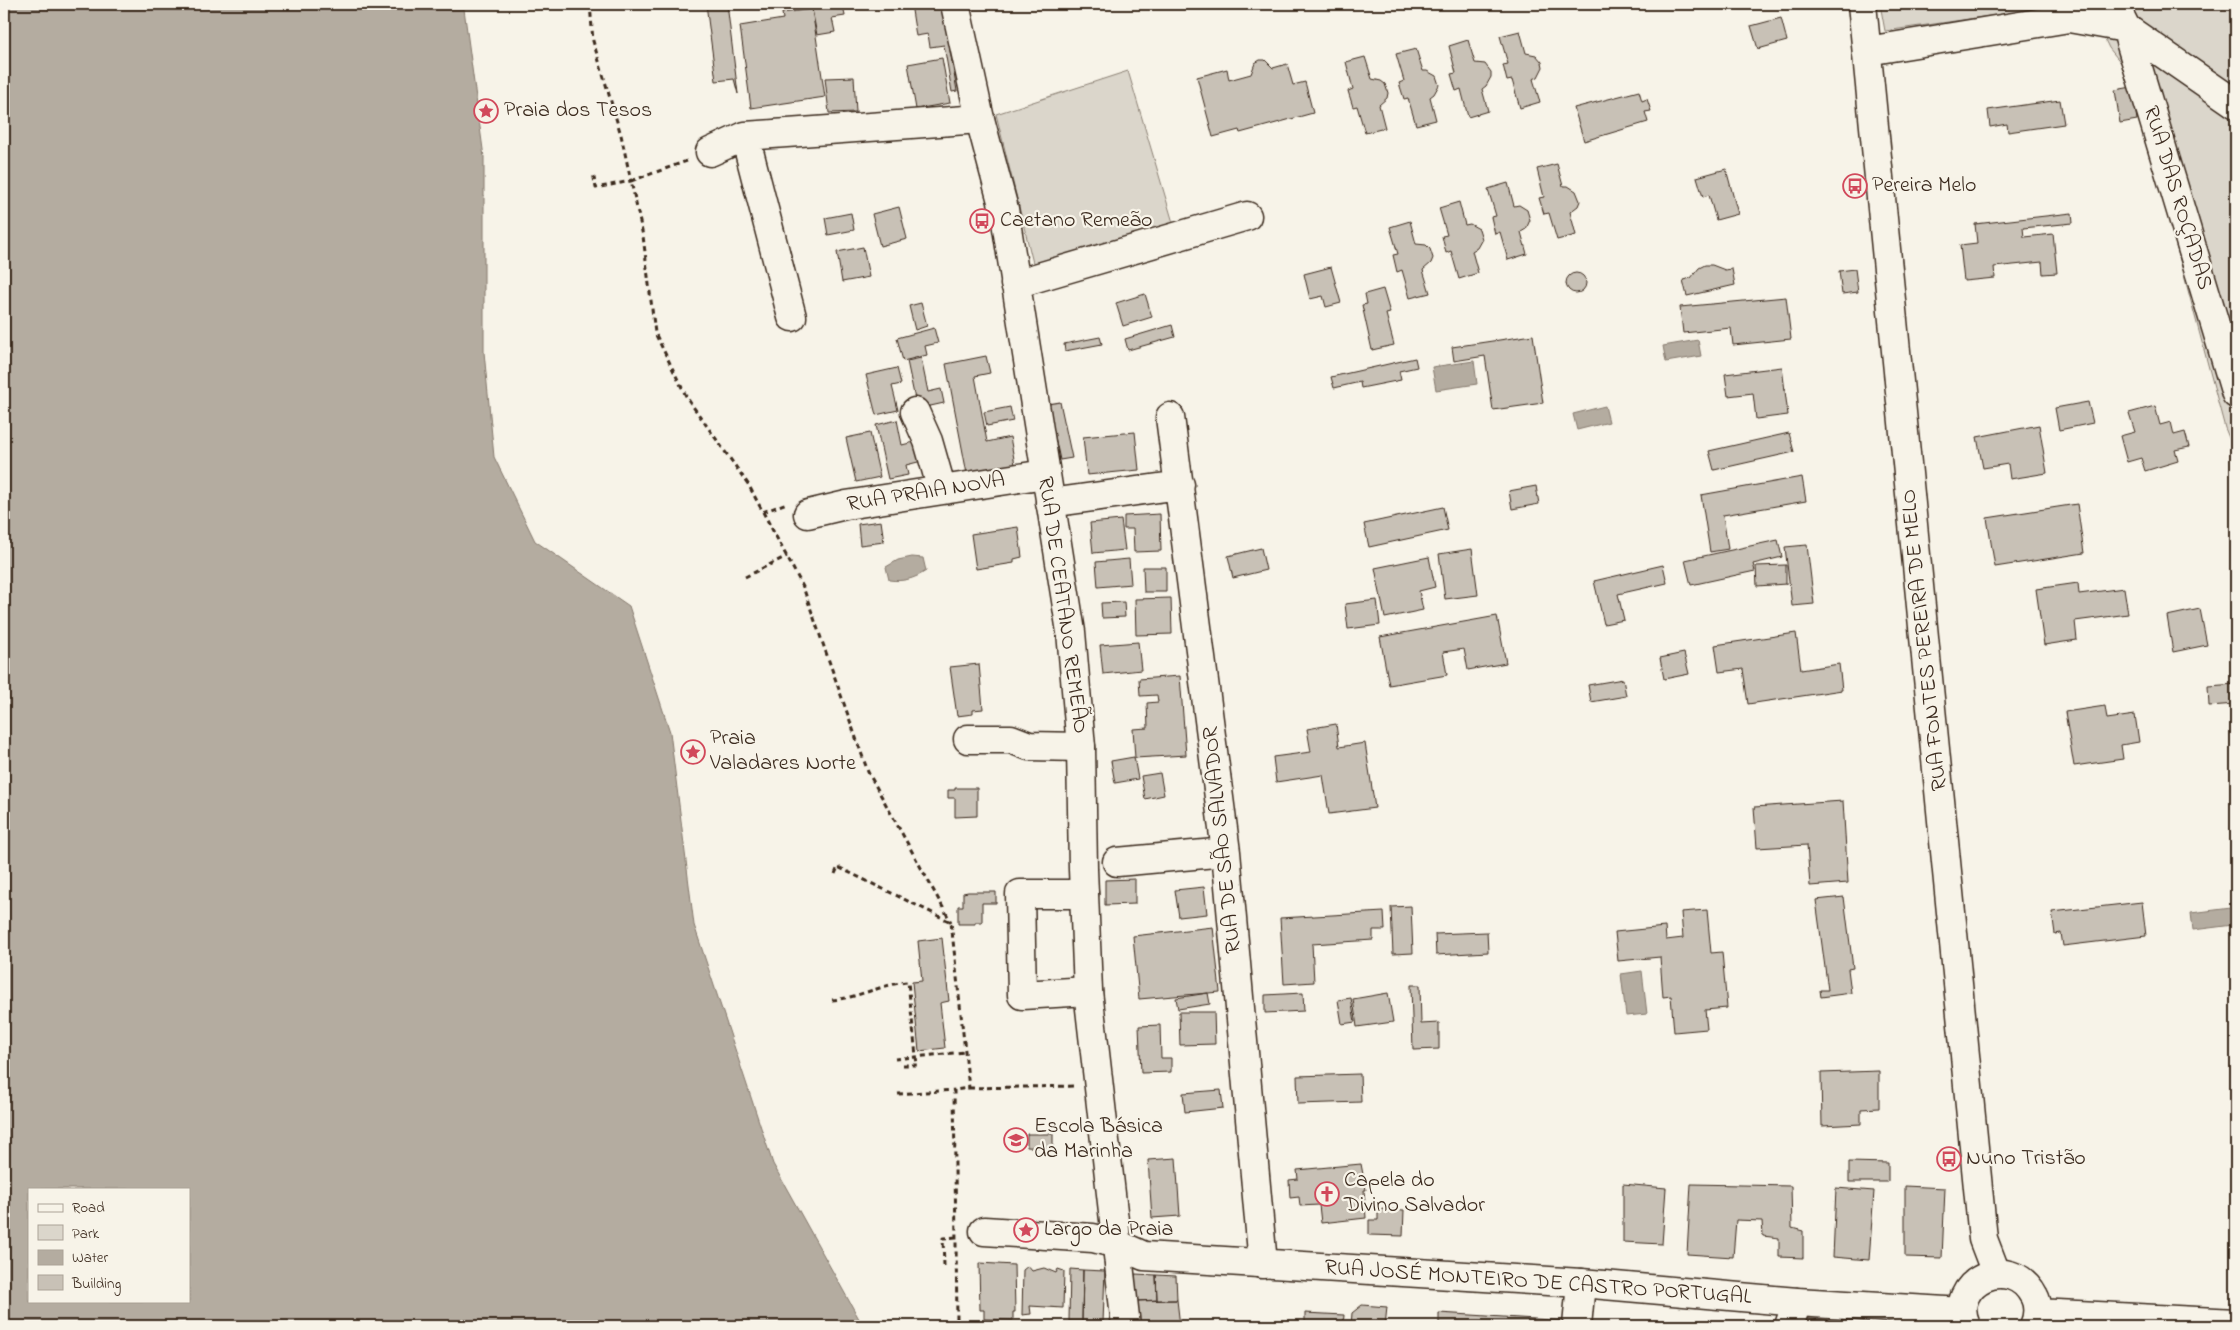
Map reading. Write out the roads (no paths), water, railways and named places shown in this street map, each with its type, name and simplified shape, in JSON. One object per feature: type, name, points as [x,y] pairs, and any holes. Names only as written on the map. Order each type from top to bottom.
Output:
[{"type":"street","name":"RUA DE CEATANO REMEÃO","points":[[955,4],[980,119],[1004,209],[1070,632],[1081,747],[1088,991],[1126,1326]]},
{"type":"street","name":"RUA FONTES PEREIRA DE MELO","points":[[1862,4],[1983,1239],[1996,1273]]},
{"type":"street","name":"RUA DAS ROÇADAS","points":[[2114,4],[2126,28],[2236,394]]},
{"type":"street","points":[[1867,51],[2069,18],[2126,28],[2236,104]]},
{"type":"street","points":[[710,152],[745,136],[980,119]]},
{"type":"street","points":[[745,136],[792,317]]},
{"type":"street","points":[[1015,284],[1247,216]]},
{"type":"street","points":[[915,412],[928,441],[942,490]]},
{"type":"street","name":"RUA DE SÃO SALVADOR","points":[[1170,417],[1226,852],[1263,1264]]},
{"type":"street","name":"RUA PRAIA NOVA","points":[[802,507],[846,505],[1045,474]]},
{"type":"street","points":[[1050,502],[1180,485]]},
{"type":"street","points":[[968,739],[1011,739],[1029,746],[1081,747]]},
{"type":"street","points":[[1117,862],[1226,852]]},
{"type":"street","points":[[1084,894],[1020,894],[1022,995],[1088,991]]},
{"type":"street","points":[[984,1231],[1093,1238],[1116,1244]]},
{"type":"street","name":"RUA JOSÉ MONTEIRO DE CASTRO PORTUGAL","points":[[1116,1244],[1144,1256],[1581,1283],[1793,1314],[1964,1319]]},
{"type":"street","points":[[1964,1319],[1968,1291],[1976,1282],[1996,1273],[2009,1274],[2021,1280],[2030,1288],[2036,1300],[2036,1320],[2236,1324]]},
{"type":"street","points":[[1577,1326],[1581,1283]]},
{"type":"water","points":[[4,4],[460,4],[464,9],[484,157],[484,352],[494,457],[535,541],[629,606],[670,732],[694,925],[773,1164],[863,1326],[4,1326]]},
{"type":"water","points":[[1698,340],[1701,356],[1666,362],[1663,346]]},
{"type":"water","points":[[1474,361],[1477,384],[1436,390],[1432,367]]},
{"type":"water","points":[[1605,406],[1609,422],[1577,430],[1573,414]]},
{"type":"water","points":[[912,557],[923,558],[926,571],[908,579],[899,581],[889,580],[886,567],[898,560]]},
{"type":"water","points":[[2231,908],[2233,925],[2193,930],[2191,913]]},
{"type":"water","points":[[1642,971],[1647,1014],[1626,1016],[1621,974]]},
{"type":"place","name":"Praia dos Tesos","points":[[486,111]]},
{"type":"place","name":"Pereira Melo","points":[[1855,186]]},
{"type":"place","name":"Caetano Remeão","points":[[982,221]]},
{"type":"place","name":"Praia Valadares Norte","points":[[693,752]]},
{"type":"place","name":"Escola Básica da Marinha","points":[[1016,1140]]},
{"type":"place","name":"Nuno Tristão","points":[[1949,1159]]},
{"type":"place","name":"Capela do Divino Salvador","points":[[1327,1194]]},
{"type":"place","name":"Largo da Praia","points":[[1026,1230]]}]
